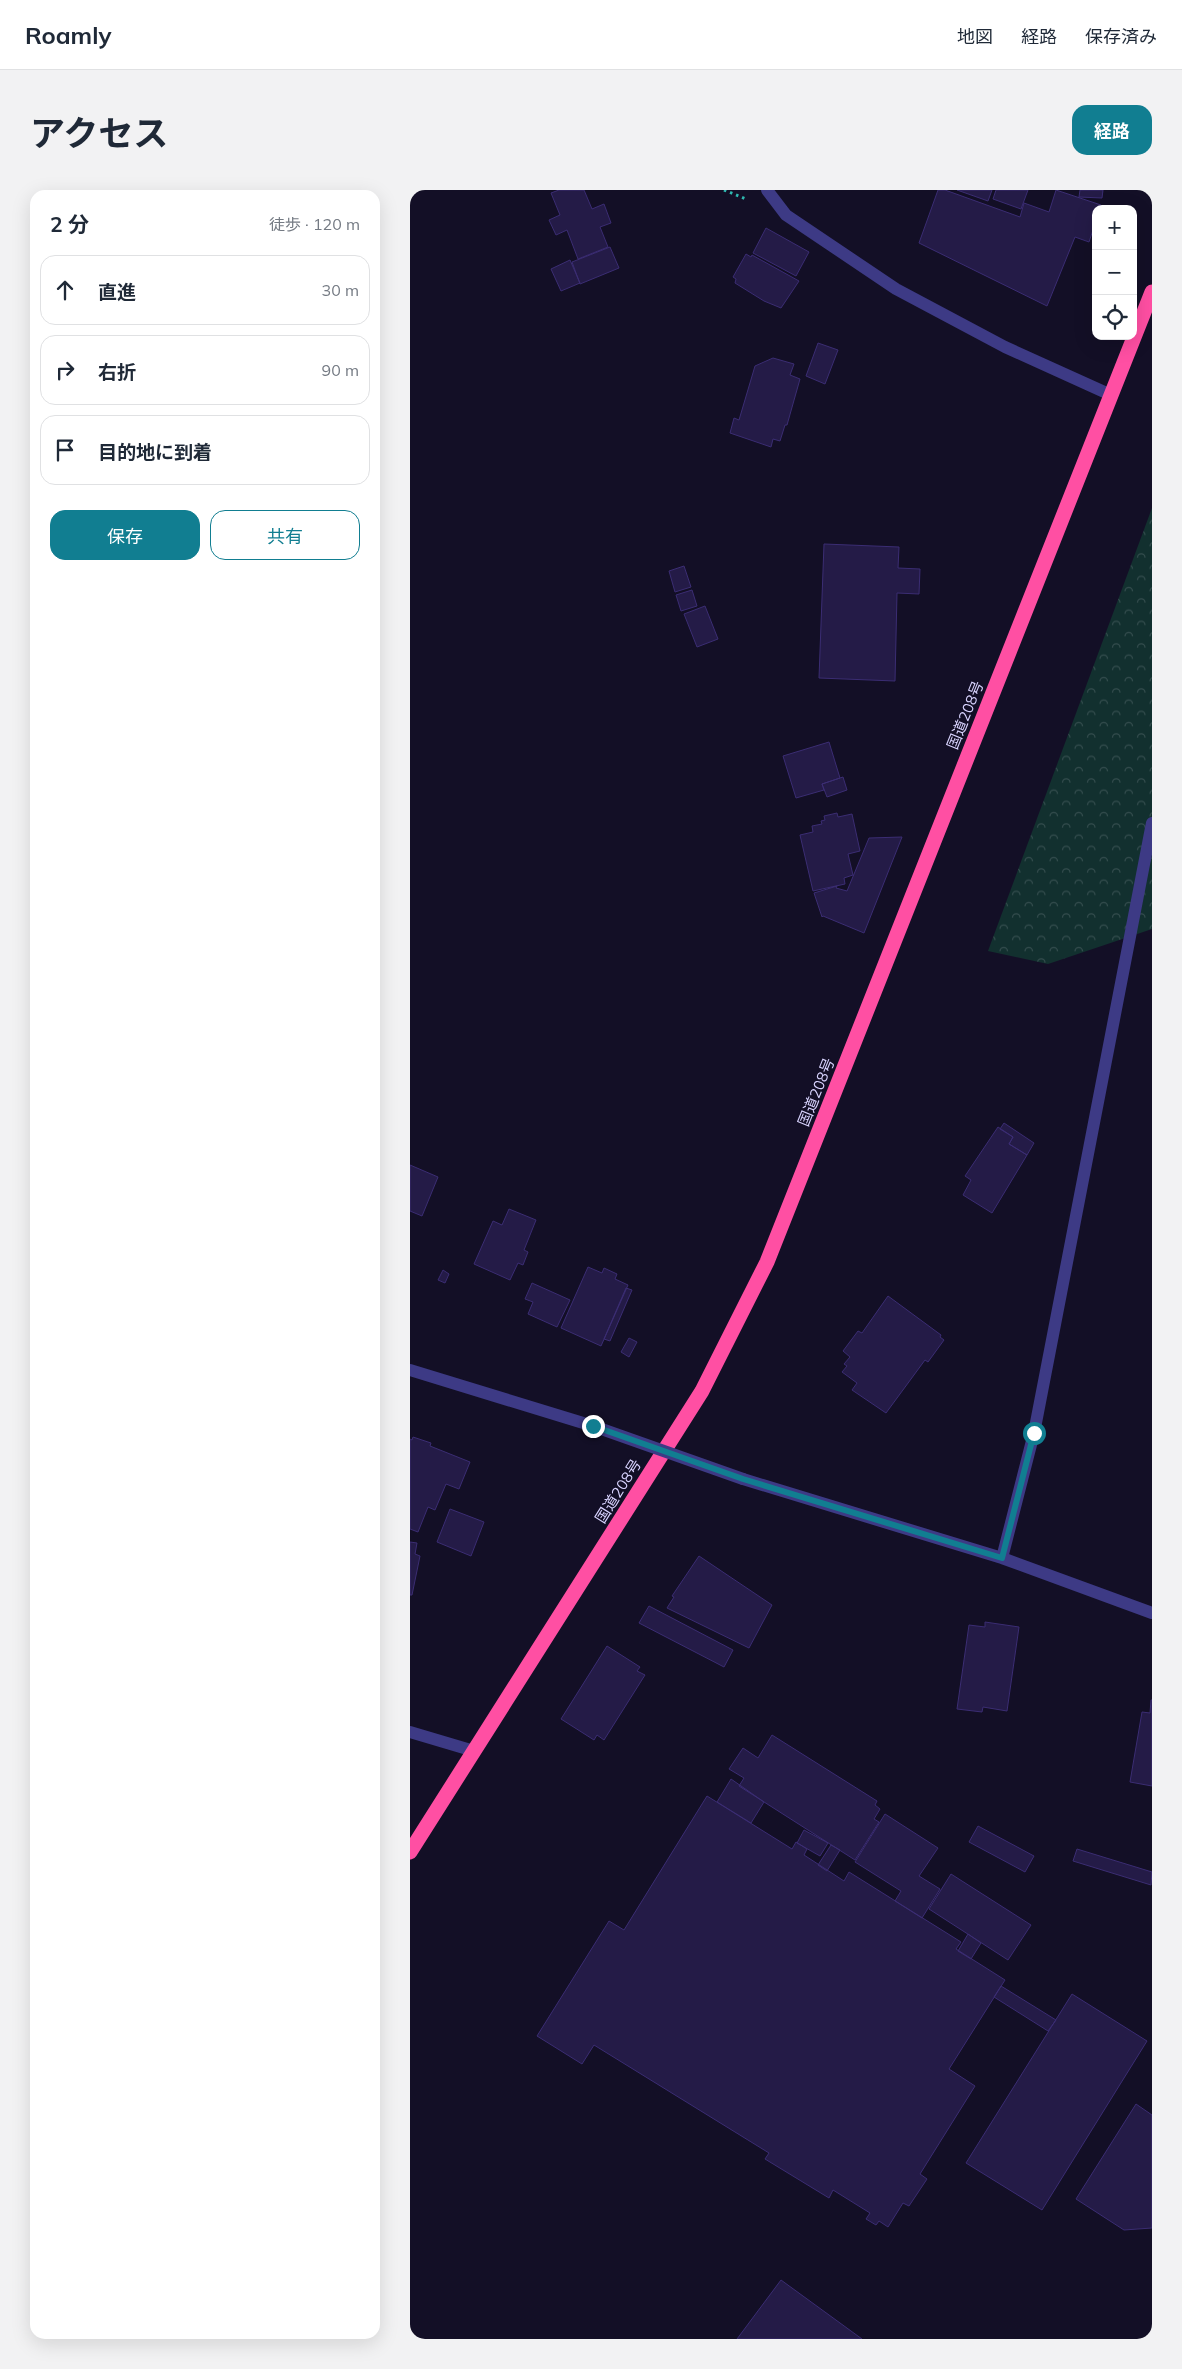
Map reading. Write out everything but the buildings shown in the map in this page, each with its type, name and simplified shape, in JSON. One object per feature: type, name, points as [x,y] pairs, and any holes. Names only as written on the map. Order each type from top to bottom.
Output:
[{"type":"highway","name":"国道208号","points":[[410,1852],[702,1392],[767,1262],[1152,292]]},
{"type":"street","points":[[767,190],[786,215],[896,289],[1005,347],[1111,395]]},
{"type":"street","points":[[1002,1558],[1034,1433],[1152,822]]},
{"type":"street","points":[[410,1370],[593,1426],[743,1479],[1002,1558],[1152,1614]]},
{"type":"street","points":[[410,1732],[474,1751]]},
{"type":"green space","points":[[1152,508],[1152,929],[1048,964],[988,951]]},
{"type":"route","points":[[593,1426],[743,1479],[1002,1558],[1034,1433]]}]
